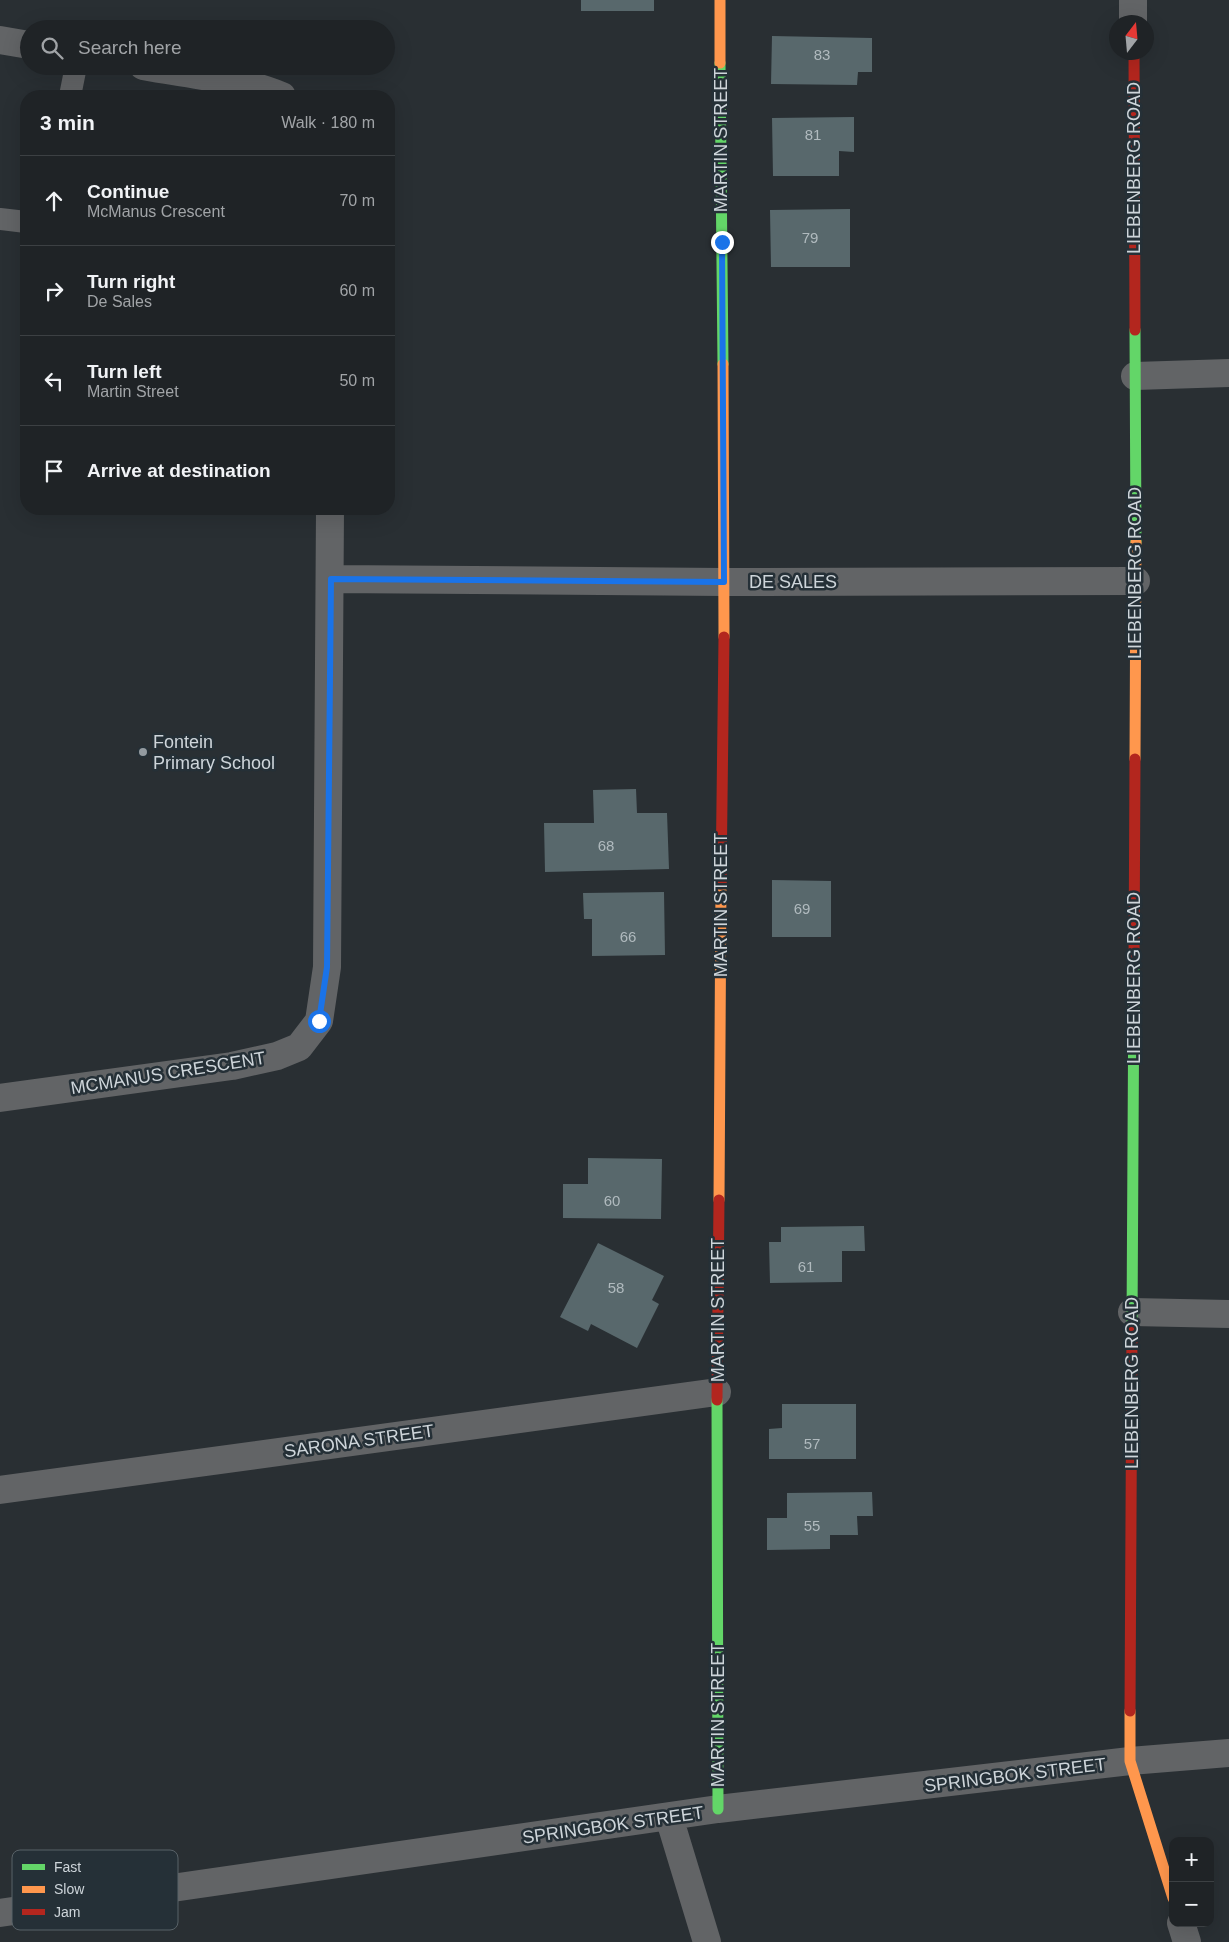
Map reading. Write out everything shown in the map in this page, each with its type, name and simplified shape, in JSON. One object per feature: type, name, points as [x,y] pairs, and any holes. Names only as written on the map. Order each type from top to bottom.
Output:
[{"type":"street","name":"MARTIN STREET","points":[[718,1810],[717,1392],[724,582],[720,0]]},
{"type":"street","points":[[1133,0],[1134,15]]},
{"type":"street","points":[[0,40],[20,44]]},
{"type":"street","name":"LIEBENBERG ROAD","points":[[1134,60],[1136,580],[1130,1761],[1169,1885]]},
{"type":"street","points":[[192,75],[268,90]]},
{"type":"street","points":[[1135,376],[1229,373]]},
{"type":"street","name":"MCMANUS CRESCENT","points":[[0,1098],[232,1066],[277,1056],[300,1047],[319,1021],[327,967],[330,515]]},
{"type":"street","name":"DE SALES","points":[[331,579],[724,582],[1136,580]]},
{"type":"street","points":[[1132,1312],[1229,1314]]},
{"type":"street","name":"SARONA STREET","points":[[0,1490],[717,1392]]},
{"type":"street","name":"SPRINGBOK STREET","points":[[178,1887],[718,1810],[1130,1761],[1229,1753]]},
{"type":"street","points":[[669,1817],[707,1942]]},
{"type":"street","points":[[1182,1927],[1187,1942]]},
{"type":"lane","points":[[71,90],[74,75]]},
{"type":"lane","points":[[0,219],[20,221]]},
{"type":"building","points":[[581,0],[654,0],[654,11],[581,11]]},
{"type":"building","points":[[772,36],[872,38],[872,72],[858,72],[857,85],[771,84]]},
{"type":"building","points":[[854,117],[854,152],[839,151],[839,176],[773,176],[772,118]]},
{"type":"building","points":[[850,209],[850,267],[771,267],[770,210]]},
{"type":"building","points":[[636,789],[637,813],[667,813],[669,869],[545,872],[544,823],[594,823],[593,790]]},
{"type":"building","points":[[772,880],[831,881],[831,937],[772,937]]},
{"type":"building","points":[[664,892],[665,955],[592,956],[592,919],[584,919],[583,893]]},
{"type":"building","points":[[588,1158],[662,1159],[661,1219],[563,1218],[563,1184],[588,1184]]},
{"type":"building","points":[[864,1226],[865,1251],[842,1251],[842,1282],[770,1283],[769,1242],[781,1242],[781,1227]]},
{"type":"building","points":[[598,1243],[664,1276],[652,1300],[659,1304],[637,1348],[591,1324],[588,1331],[560,1317]]},
{"type":"building","points":[[782,1404],[856,1404],[856,1459],[769,1459],[769,1429],[782,1428]]},
{"type":"building","points":[[872,1492],[873,1516],[857,1516],[858,1535],[830,1535],[830,1549],[767,1550],[767,1518],[787,1518],[787,1493]]},
{"type":"traffic: fast","points":[[720,63],[723,364]]},
{"type":"traffic: fast","points":[[1135,330],[1136,542]]},
{"type":"traffic: fast","points":[[1132,1327],[1134,964]]},
{"type":"traffic: fast","points":[[717,1400],[718,1809]]},
{"type":"traffic: slow","points":[[720,0],[720,63]]},
{"type":"traffic: slow","points":[[723,364],[724,637]]},
{"type":"traffic: slow","points":[[1135,759],[1136,542]]},
{"type":"traffic: slow","points":[[719,1200],[721,884]]},
{"type":"traffic: slow","points":[[1130,1711],[1130,1761],[1169,1885]]},
{"type":"traffic: jam","points":[[1134,60],[1135,330]]},
{"type":"traffic: jam","points":[[721,884],[724,637]]},
{"type":"traffic: jam","points":[[1134,964],[1135,759]]},
{"type":"traffic: jam","points":[[717,1400],[719,1200]]},
{"type":"traffic: jam","points":[[1130,1711],[1132,1327]]},
{"type":"place","name":"Fontein Primary School","points":[[143,752]]},
{"type":"route","points":[[319,1021],[327,967],[331,579],[724,582],[722,242]]}]
